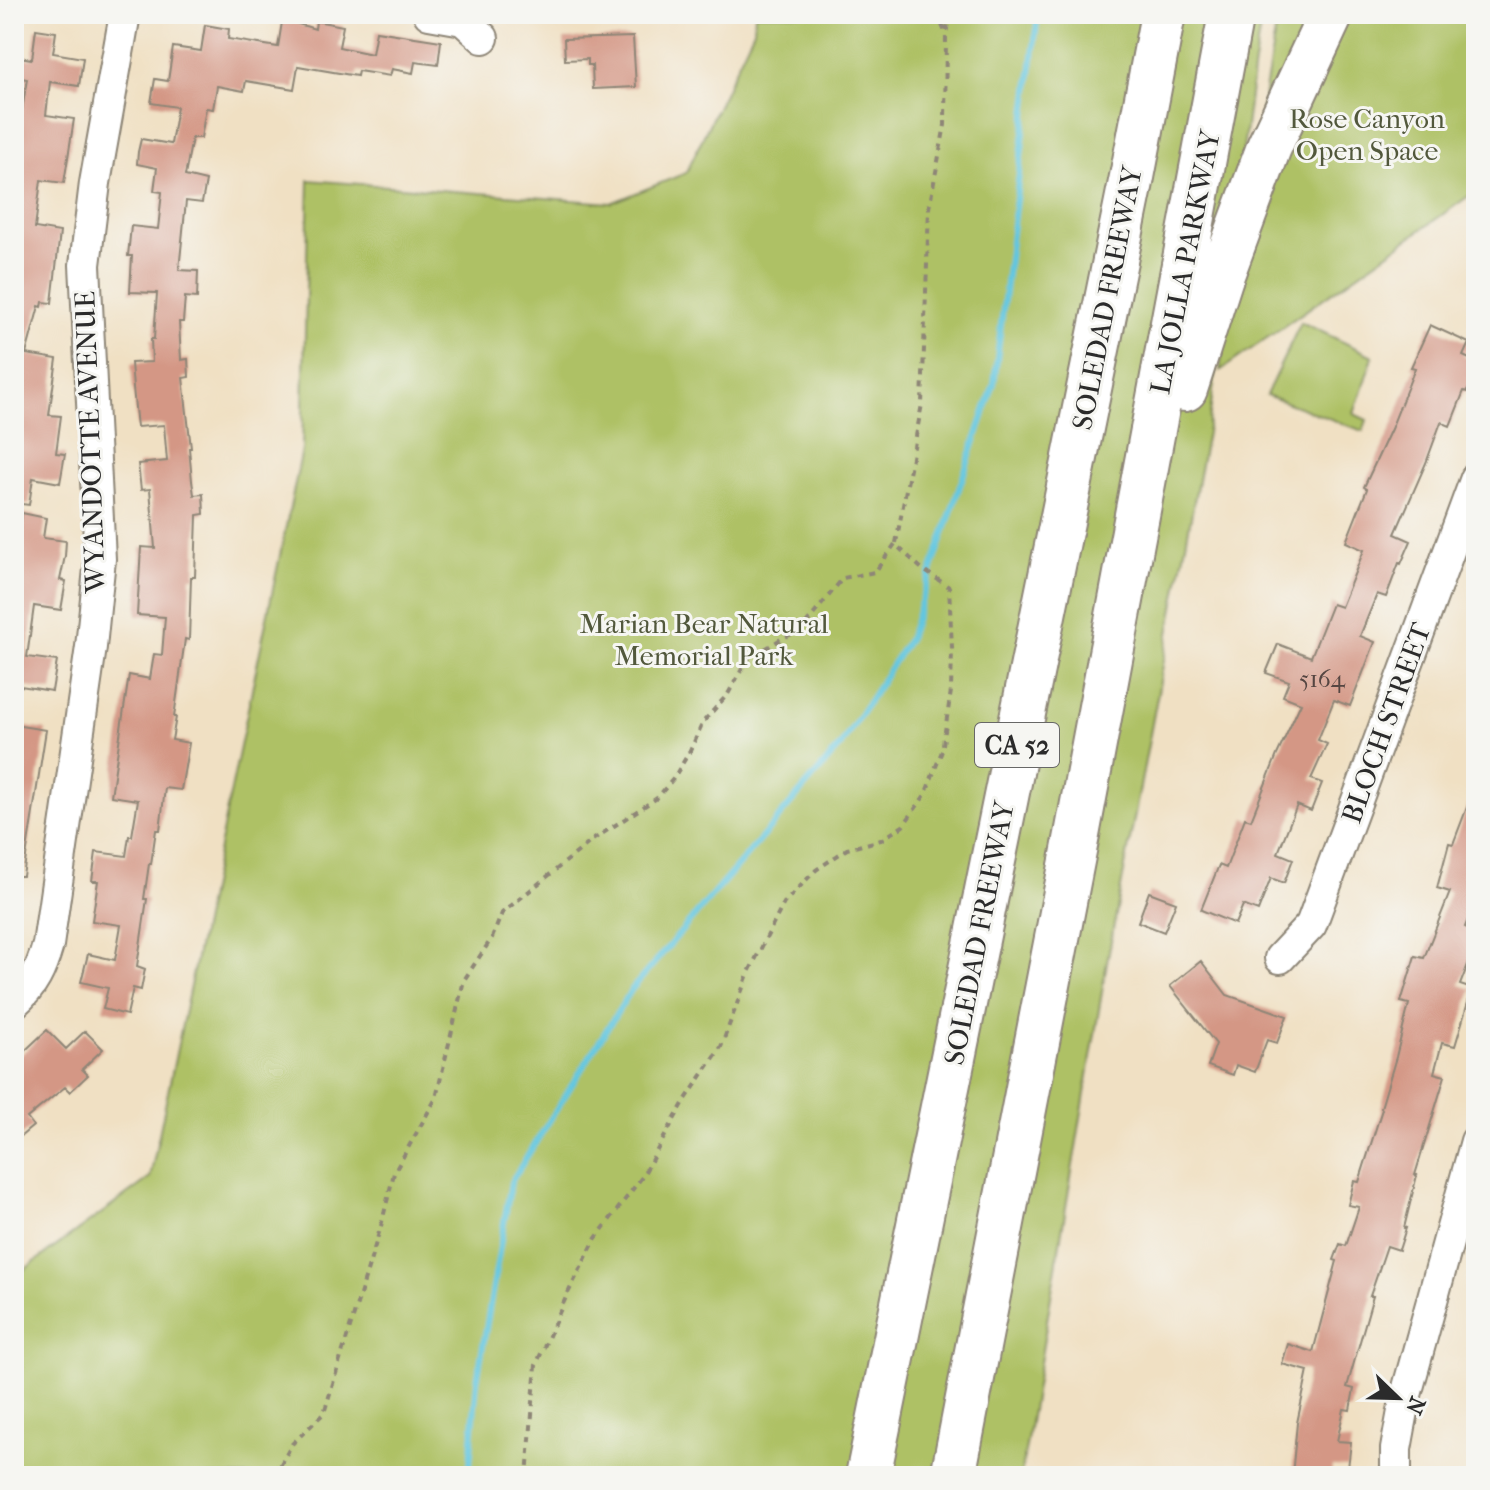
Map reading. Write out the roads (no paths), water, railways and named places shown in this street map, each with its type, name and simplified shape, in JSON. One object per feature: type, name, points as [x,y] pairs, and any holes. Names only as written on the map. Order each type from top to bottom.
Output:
[{"type":"highway","name":"SOLEDAD FREEWAY","points":[[868,1476],[1163,14]]},
{"type":"highway","name":"LA JOLLA PARKWAY","points":[[1138,510],[1231,14]]},
{"type":"highway","points":[[1138,510],[1177,416],[1220,280],[1269,147],[1331,14]]},
{"type":"highway","name":"CA 52","points":[[953,1476],[1138,510]]},
{"type":"street","name":"WYANDOTTE AVENUE","points":[[14,1003],[40,972],[48,945],[91,647],[100,559],[85,265],[95,183],[125,14]]},
{"type":"street","points":[[429,14],[463,20],[483,38]]},
{"type":"street","name":"BLOCH STREET","points":[[1280,958],[1311,925],[1476,478]]},
{"type":"street","points":[[1396,1476],[1396,1449],[1406,1395],[1476,1141]]},
{"type":"waterway","points":[[469,1476],[477,1381],[511,1182],[632,989],[841,745],[909,638],[994,384],[1038,14]]},
{"type":"park label","name":"Rose Canyon Open Space","points":[[1367,134]]},
{"type":"park label","name":"Marian Bear Natural Memorial Park","points":[[704,639]]}]
